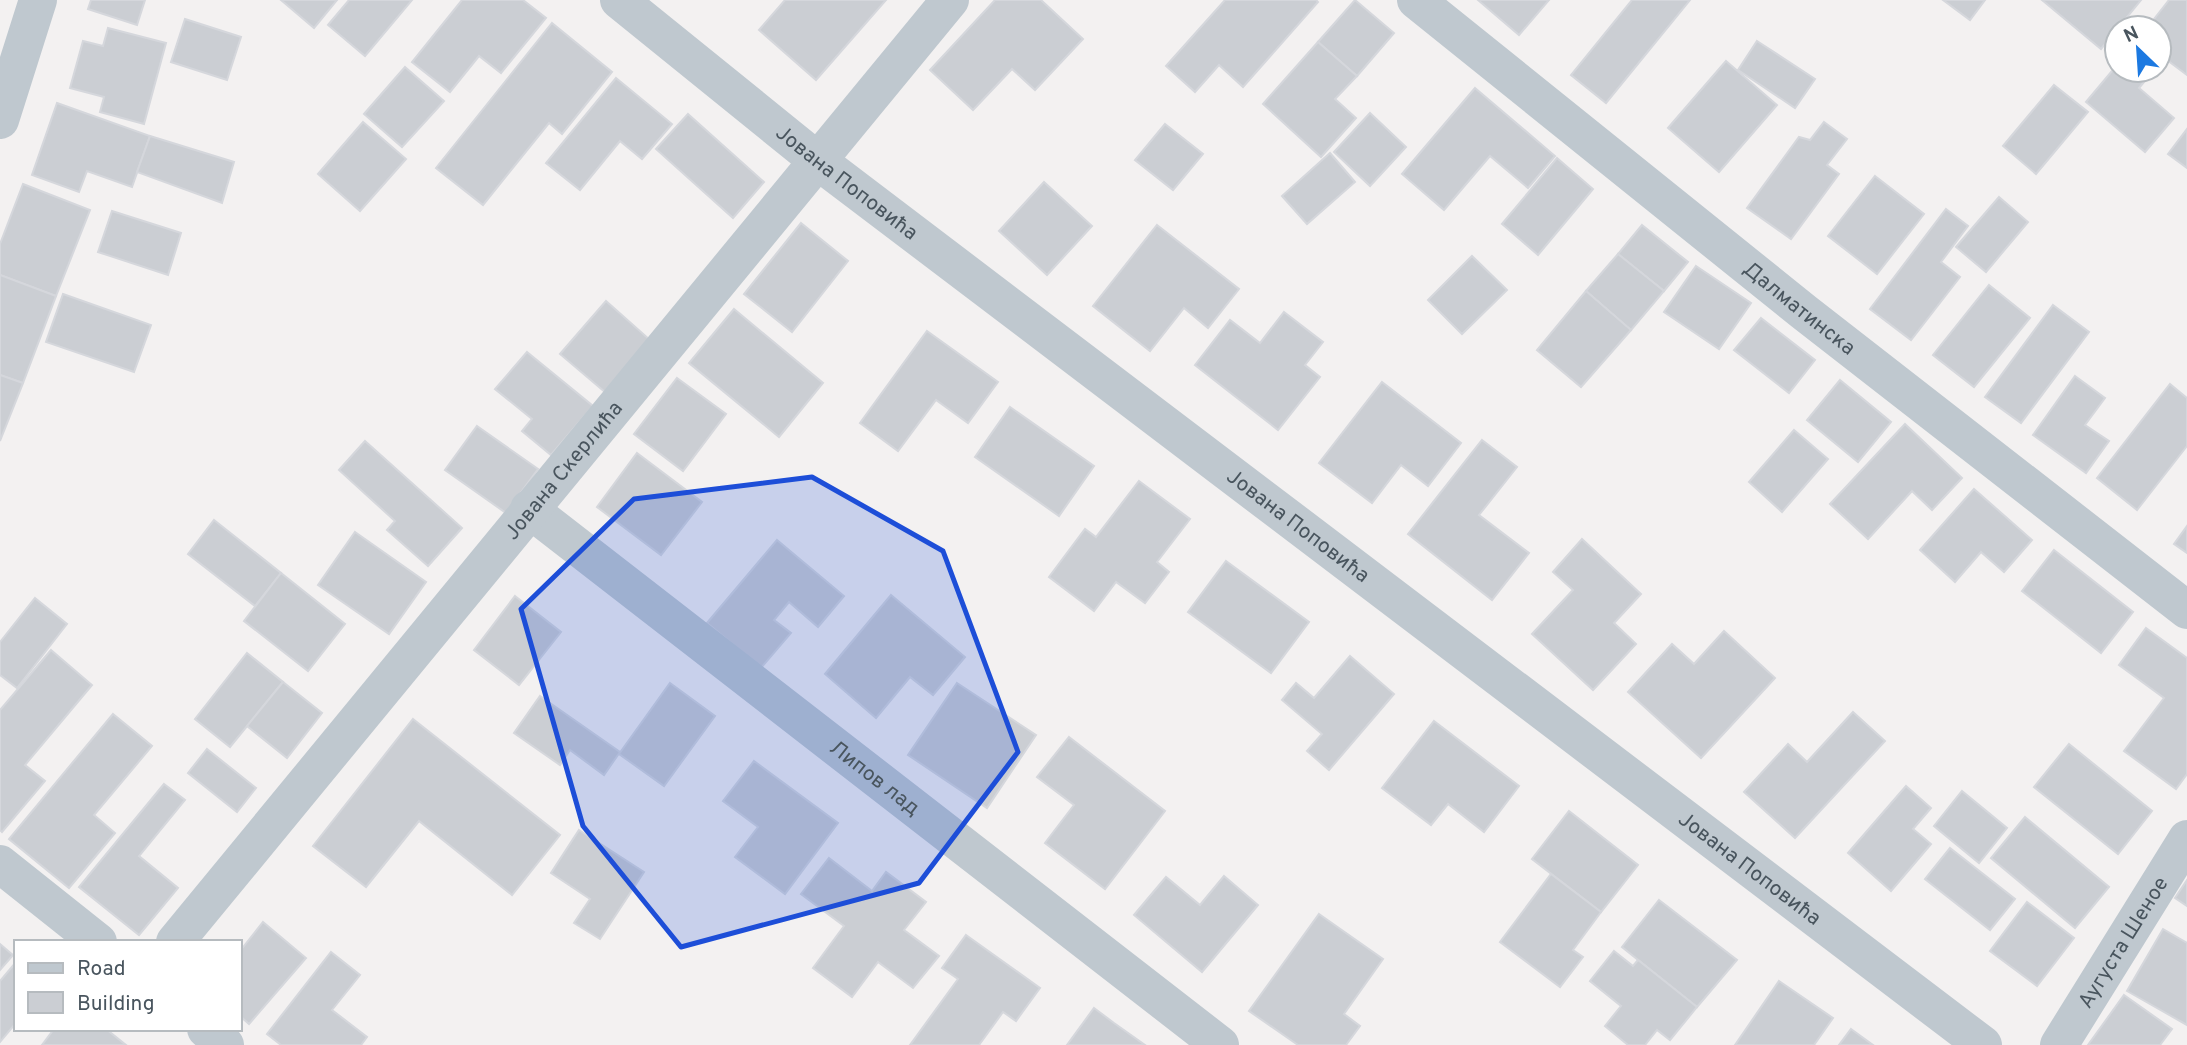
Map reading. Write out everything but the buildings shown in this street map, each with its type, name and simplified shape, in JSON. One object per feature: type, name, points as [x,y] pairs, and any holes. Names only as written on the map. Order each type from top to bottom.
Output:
[{"type":"street","points":[[0,120],[38,0]]},
{"type":"street","name":"Јована Поповића","points":[[619,0],[818,161],[1983,1045]]},
{"type":"street","name":"Јована Скерлића","points":[[177,940],[950,0]]},
{"type":"street","name":"Далматинска","points":[[1416,0],[1804,312],[2187,610]]},
{"type":"street","name":"Липов лад","points":[[529,509],[1220,1045]]},
{"type":"street","name":"Аугуста Шеное","points":[[2059,1045],[2187,839]]},
{"type":"street","points":[[0,864],[95,940]]},
{"type":"street","points":[[208,1031],[225,1045]]},
{"type":"highlighted area","points":[[812,477],[943,551],[1018,752],[919,883],[681,947],[583,826],[521,609],[634,499]]}]
